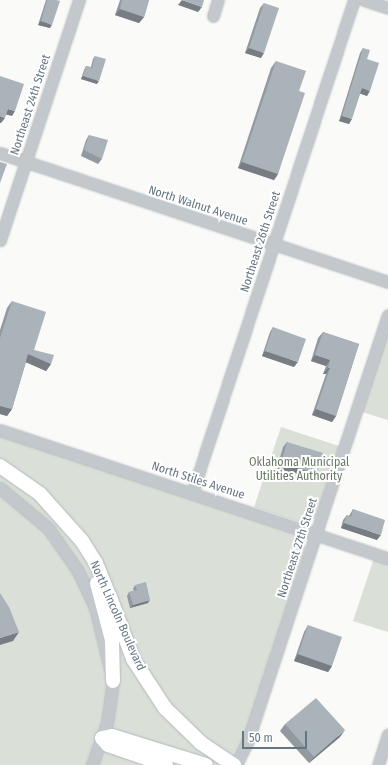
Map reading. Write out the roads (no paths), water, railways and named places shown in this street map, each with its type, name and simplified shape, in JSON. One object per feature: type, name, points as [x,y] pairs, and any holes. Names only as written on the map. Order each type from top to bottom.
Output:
[{"type":"main road","name":"North Lincoln Boulevard","points":[[0,466],[40,494],[61,515],[96,563],[133,658],[154,694],[201,743],[235,765]]},
{"type":"main road","points":[[0,477],[12,484],[40,494]]},
{"type":"main road","points":[[96,563],[97,583],[112,640],[113,681]]},
{"type":"main road","points":[[166,765],[108,745],[102,738],[112,736],[206,765]]},
{"type":"street","name":"Northeast 24th Street","points":[[0,240],[79,0]]},
{"type":"street","points":[[213,16],[218,0]]},
{"type":"street","name":"Northeast 26th Street","points":[[192,493],[354,0]]},
{"type":"street","points":[[364,0],[388,8]]},
{"type":"street","name":"North Walnut Avenue","points":[[0,153],[388,282]]},
{"type":"street","name":"Northeast 27th Street","points":[[235,765],[248,740],[388,315]]},
{"type":"street","name":"North Stiles Avenue","points":[[0,430],[388,558]]},
{"type":"street","points":[[0,488],[48,528],[78,571],[97,613],[113,681],[111,701],[102,738],[92,765]]},
{"type":"street","points":[[378,765],[388,735]]},
{"type":"park label","name":"Oklahoma Municipal Utilities Authority","points":[[299,470]]}]
